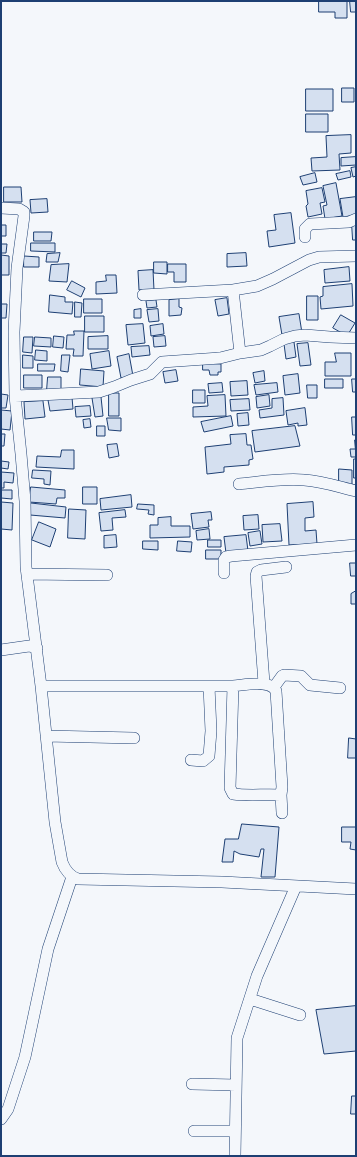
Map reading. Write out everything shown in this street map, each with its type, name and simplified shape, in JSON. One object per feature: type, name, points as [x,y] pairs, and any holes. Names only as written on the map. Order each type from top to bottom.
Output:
[{"type":"street","points":[[1,208],[20,209],[24,212],[17,268],[14,332],[15,396],[25,502],[27,574],[37,648],[55,822],[62,862],[68,873],[72,877],[78,879],[222,882],[356,889]]},
{"type":"street","points":[[305,236],[305,228],[310,224],[349,222],[356,219]]},
{"type":"street","points":[[143,295],[233,290],[257,286],[309,260],[319,257],[356,256]]},
{"type":"street","points":[[233,290],[240,353]]},
{"type":"street","points":[[15,396],[99,392],[150,374],[162,362],[220,358],[261,350],[284,339],[305,335],[356,338]]},
{"type":"street","points":[[239,484],[293,479],[312,481],[356,491]]},
{"type":"street","points":[[224,573],[224,560],[226,557],[356,545]]},
{"type":"street","points":[[282,813],[282,787],[276,691],[269,685],[256,576],[257,572],[261,570],[286,567]]},
{"type":"street","points":[[27,574],[107,575]]},
{"type":"street","points":[[1,650],[29,646],[37,648]]},
{"type":"street","points":[[41,686],[269,685],[284,675],[301,676],[310,685],[340,688]]},
{"type":"street","points":[[191,760],[203,761],[208,758],[210,754],[211,731],[209,686]]},
{"type":"street","points":[[233,686],[230,775],[231,792],[233,794],[252,796],[268,794],[281,795]]},
{"type":"street","points":[[46,736],[134,738]]},
{"type":"street","points":[[1,1119],[8,1109],[25,1056],[48,949],[72,877]]},
{"type":"street","points":[[235,1156],[237,1038],[257,976],[296,886]]},
{"type":"street","points":[[250,999],[300,1015]]},
{"type":"street","points":[[192,1084],[236,1085]]},
{"type":"street","points":[[194,1131],[235,1131]]},
{"type":"building","points":[[319,1],[347,1],[347,18],[335,18],[335,12],[319,12]]},
{"type":"building","points":[[350,1],[356,1],[356,12],[351,12]]},
{"type":"building","points":[[342,88],[354,88],[354,102],[342,102]]},
{"type":"building","points":[[306,89],[333,89],[333,111],[306,111]]},
{"type":"building","points":[[306,114],[328,114],[328,132],[306,132]]},
{"type":"building","points":[[351,135],[351,153],[339,154],[340,170],[312,171],[311,158],[327,157],[326,136]]},
{"type":"building","points":[[356,157],[356,165],[341,166],[341,158]]},
{"type":"building","points":[[356,167],[356,176],[353,177],[351,168]]},
{"type":"building","points":[[350,171],[351,177],[338,180],[336,174]]},
{"type":"building","points":[[315,173],[317,182],[303,185],[300,177]]},
{"type":"building","points":[[336,183],[342,216],[325,219],[323,206],[327,205],[323,186]]},
{"type":"building","points":[[4,187],[21,187],[22,202],[4,202]]},
{"type":"building","points":[[322,188],[325,202],[320,203],[322,214],[308,217],[306,191]]},
{"type":"building","points":[[356,197],[356,215],[343,217],[340,199]]},
{"type":"building","points":[[47,199],[48,212],[31,213],[30,200]]},
{"type":"building","points":[[291,213],[295,243],[269,247],[267,231],[276,230],[274,215]]},
{"type":"building","points":[[352,224],[356,224],[356,240],[353,240]]},
{"type":"building","points":[[1,225],[6,225],[6,236],[1,236]]},
{"type":"building","points":[[34,232],[52,232],[51,241],[34,241]]},
{"type":"building","points":[[31,243],[55,243],[55,252],[31,251]]},
{"type":"building","points":[[1,244],[7,244],[6,253],[1,253]]},
{"type":"building","points":[[60,253],[58,262],[46,262],[47,254]]},
{"type":"building","points":[[246,253],[247,266],[227,267],[227,254]]},
{"type":"building","points":[[1,255],[9,256],[9,275],[1,275]]},
{"type":"building","points":[[24,256],[39,257],[39,267],[24,267]]},
{"type":"building","points":[[154,262],[167,262],[167,274],[154,273]]},
{"type":"building","points":[[69,264],[67,282],[49,281],[51,265]]},
{"type":"building","points":[[168,264],[186,264],[186,282],[174,282],[174,272],[168,272]]},
{"type":"building","points":[[349,267],[350,281],[325,283],[324,270]]},
{"type":"building","points":[[153,270],[154,290],[139,290],[138,271]]},
{"type":"building","points":[[106,275],[116,275],[117,293],[96,294],[96,282],[106,281]]},
{"type":"building","points":[[72,281],[85,288],[81,297],[67,290]]},
{"type":"building","points":[[352,284],[353,306],[321,309],[320,297],[323,296],[323,287]]},
{"type":"building","points":[[50,295],[65,297],[65,302],[73,302],[72,314],[49,312]]},
{"type":"building","points":[[307,296],[318,296],[318,320],[307,320]]},
{"type":"building","points":[[227,298],[229,314],[218,316],[215,300]]},
{"type":"building","points":[[84,299],[102,299],[102,313],[84,313]]},
{"type":"building","points":[[179,299],[179,307],[182,308],[181,315],[169,316],[169,300]]},
{"type":"building","points":[[156,300],[157,307],[147,308],[146,301]]},
{"type":"building","points":[[75,302],[82,303],[81,317],[75,317]]},
{"type":"building","points":[[1,304],[7,304],[6,318],[1,318]]},
{"type":"building","points":[[141,309],[141,318],[134,318],[134,310]]},
{"type":"building","points":[[158,309],[159,321],[149,322],[147,310]]},
{"type":"building","points":[[299,314],[302,333],[282,335],[279,317]]},
{"type":"building","points":[[341,315],[355,323],[347,336],[333,328]]},
{"type":"building","points":[[85,316],[104,316],[104,332],[85,332]]},
{"type":"building","points":[[143,324],[145,343],[128,345],[126,325]]},
{"type":"building","points":[[163,324],[164,334],[151,336],[150,326]]},
{"type":"building","points":[[74,331],[84,331],[83,356],[73,356],[74,349],[66,349],[67,335],[74,335]]},
{"type":"building","points":[[54,336],[64,337],[63,348],[53,347]]},
{"type":"building","points":[[108,336],[108,349],[88,349],[88,337]]},
{"type":"building","points":[[165,336],[166,346],[154,347],[153,337]]},
{"type":"building","points":[[24,337],[33,337],[32,353],[23,352]]},
{"type":"building","points":[[35,337],[51,338],[51,347],[34,346]]},
{"type":"building","points":[[294,342],[296,357],[286,359],[284,344]]},
{"type":"building","points":[[308,343],[311,365],[300,366],[297,344]]},
{"type":"building","points":[[149,346],[150,355],[132,357],[131,347]]},
{"type":"building","points":[[36,350],[47,351],[47,361],[35,360]]},
{"type":"building","points":[[109,351],[111,366],[92,369],[90,354]]},
{"type":"building","points":[[335,353],[351,353],[351,376],[325,376],[325,362],[336,362]]},
{"type":"building","points":[[129,354],[133,376],[121,378],[117,357]]},
{"type":"building","points":[[23,355],[33,356],[33,368],[23,368]]},
{"type":"building","points":[[62,355],[70,355],[68,372],[61,371]]},
{"type":"building","points":[[203,363],[221,364],[221,372],[218,372],[218,375],[210,375],[209,370],[203,370]]},
{"type":"building","points":[[38,364],[55,364],[54,371],[38,371]]},
{"type":"building","points":[[81,369],[104,371],[103,387],[80,385]]},
{"type":"building","points":[[176,370],[178,381],[165,383],[163,372]]},
{"type":"building","points":[[264,371],[265,381],[255,383],[253,373]]},
{"type":"building","points":[[298,374],[300,393],[285,395],[283,376]]},
{"type":"building","points":[[24,375],[42,375],[42,388],[24,388]]},
{"type":"building","points":[[48,377],[61,377],[61,390],[47,390]]},
{"type":"building","points":[[325,379],[343,379],[343,388],[325,388]]},
{"type":"building","points":[[352,379],[356,379],[356,392],[353,392]]},
{"type":"building","points":[[247,381],[248,395],[231,396],[230,382]]},
{"type":"building","points":[[222,383],[223,392],[209,393],[208,384]]},
{"type":"building","points":[[277,383],[278,392],[256,395],[254,385]]},
{"type":"building","points":[[307,385],[317,385],[317,398],[308,398]]},
{"type":"building","points":[[193,390],[205,390],[205,403],[193,403]]},
{"type":"building","points":[[109,393],[119,393],[119,416],[109,416]]},
{"type":"building","points":[[1,394],[8,395],[6,408],[1,408]]},
{"type":"building","points":[[225,395],[226,416],[193,417],[193,407],[208,406],[207,396]]},
{"type":"building","points":[[269,395],[270,406],[257,408],[256,397]]},
{"type":"building","points":[[72,397],[73,409],[50,411],[48,400]]},
{"type":"building","points":[[101,397],[103,416],[95,417],[92,398]]},
{"type":"building","points":[[283,398],[284,415],[260,418],[259,410],[272,408],[272,399]]},
{"type":"building","points":[[249,399],[250,410],[231,411],[230,400]]},
{"type":"building","points":[[43,401],[45,417],[25,419],[24,402]]},
{"type":"building","points":[[90,406],[91,416],[76,417],[75,407]]},
{"type":"building","points":[[305,408],[307,425],[298,426],[298,423],[288,425],[286,411]]},
{"type":"building","points":[[1,410],[12,411],[10,430],[1,429]]},
{"type":"building","points":[[248,413],[249,425],[238,426],[237,414]]},
{"type":"building","points":[[231,416],[233,426],[204,432],[201,422]]},
{"type":"building","points":[[352,417],[356,417],[356,435],[353,435]]},
{"type":"building","points":[[107,418],[121,418],[121,431],[109,430]]},
{"type":"building","points":[[90,419],[91,427],[84,428],[83,420]]},
{"type":"building","points":[[97,426],[105,426],[105,436],[97,436]]},
{"type":"building","points":[[295,426],[300,446],[255,452],[252,431]]},
{"type":"building","points":[[1,434],[5,434],[4,446],[1,446]]},
{"type":"building","points":[[246,434],[247,445],[251,445],[253,459],[249,460],[249,465],[224,467],[224,472],[207,474],[205,447],[231,444],[230,435]]},
{"type":"building","points":[[355,440],[356,457],[351,457],[350,449],[355,449]]},
{"type":"building","points":[[117,444],[119,456],[109,458],[107,445]]},
{"type":"building","points":[[62,450],[74,450],[74,469],[36,467],[37,456],[60,457]]},
{"type":"building","points":[[354,459],[356,459],[356,478],[354,478]]},
{"type":"building","points":[[1,461],[9,462],[8,469],[1,468]]},
{"type":"building","points":[[339,469],[352,470],[352,485],[339,485]]},
{"type":"building","points":[[33,470],[51,471],[50,485],[44,484],[44,479],[32,478]]},
{"type":"building","points":[[1,472],[14,473],[13,483],[4,482],[4,488],[1,488]]},
{"type":"building","points":[[31,487],[65,490],[65,498],[57,498],[56,504],[29,502]]},
{"type":"building","points":[[83,487],[97,487],[97,504],[83,504]]},
{"type":"building","points":[[1,490],[12,490],[12,499],[1,498]]},
{"type":"building","points":[[131,495],[132,507],[101,510],[100,499]]},
{"type":"building","points":[[1,502],[13,503],[12,530],[1,529]]},
{"type":"building","points":[[313,502],[314,517],[305,518],[305,531],[316,530],[317,544],[289,545],[287,504]]},
{"type":"building","points":[[31,503],[66,507],[65,518],[30,515]]},
{"type":"building","points":[[138,504],[154,505],[154,515],[148,514],[149,510],[137,509]]},
{"type":"building","points":[[69,509],[86,510],[85,539],[68,538]]},
{"type":"building","points":[[125,510],[126,517],[112,518],[113,530],[101,531],[99,513]]},
{"type":"building","points":[[211,512],[212,520],[208,520],[209,527],[193,529],[191,514]]},
{"type":"building","points":[[258,515],[259,529],[244,530],[243,516]]},
{"type":"building","points":[[171,517],[171,526],[190,526],[190,537],[150,538],[150,525],[158,525],[158,518]]},
{"type":"building","points":[[39,522],[56,529],[50,547],[32,540]]},
{"type":"building","points":[[280,524],[282,541],[263,542],[262,525]]},
{"type":"building","points":[[209,529],[210,539],[197,540],[196,531]]},
{"type":"building","points":[[260,531],[262,544],[250,546],[248,533]]},
{"type":"building","points":[[116,535],[117,547],[104,548],[104,536]]},
{"type":"building","points":[[246,535],[248,551],[226,553],[224,537]]},
{"type":"building","points":[[208,540],[221,540],[221,547],[208,547]]},
{"type":"building","points":[[143,541],[158,541],[158,550],[143,549]]},
{"type":"building","points":[[178,541],[192,542],[191,552],[177,551]]},
{"type":"building","points":[[206,550],[221,550],[221,559],[206,559]]},
{"type":"building","points":[[350,563],[356,563],[356,576],[351,576]]},
{"type":"building","points":[[356,591],[356,604],[351,604],[351,594]]},
{"type":"building","points":[[349,738],[356,739],[356,758],[348,758]]},
{"type":"building","points":[[242,824],[279,827],[275,877],[261,877],[264,849],[261,849],[259,857],[240,854],[234,851],[233,862],[222,862],[225,839],[238,839]]},
{"type":"building","points":[[342,827],[356,827],[356,850],[350,849],[351,842],[342,842]]},
{"type":"building","points":[[356,1006],[356,1051],[324,1054],[316,1010]]},
{"type":"building","points":[[352,1096],[356,1096],[356,1114],[351,1114]]}]
